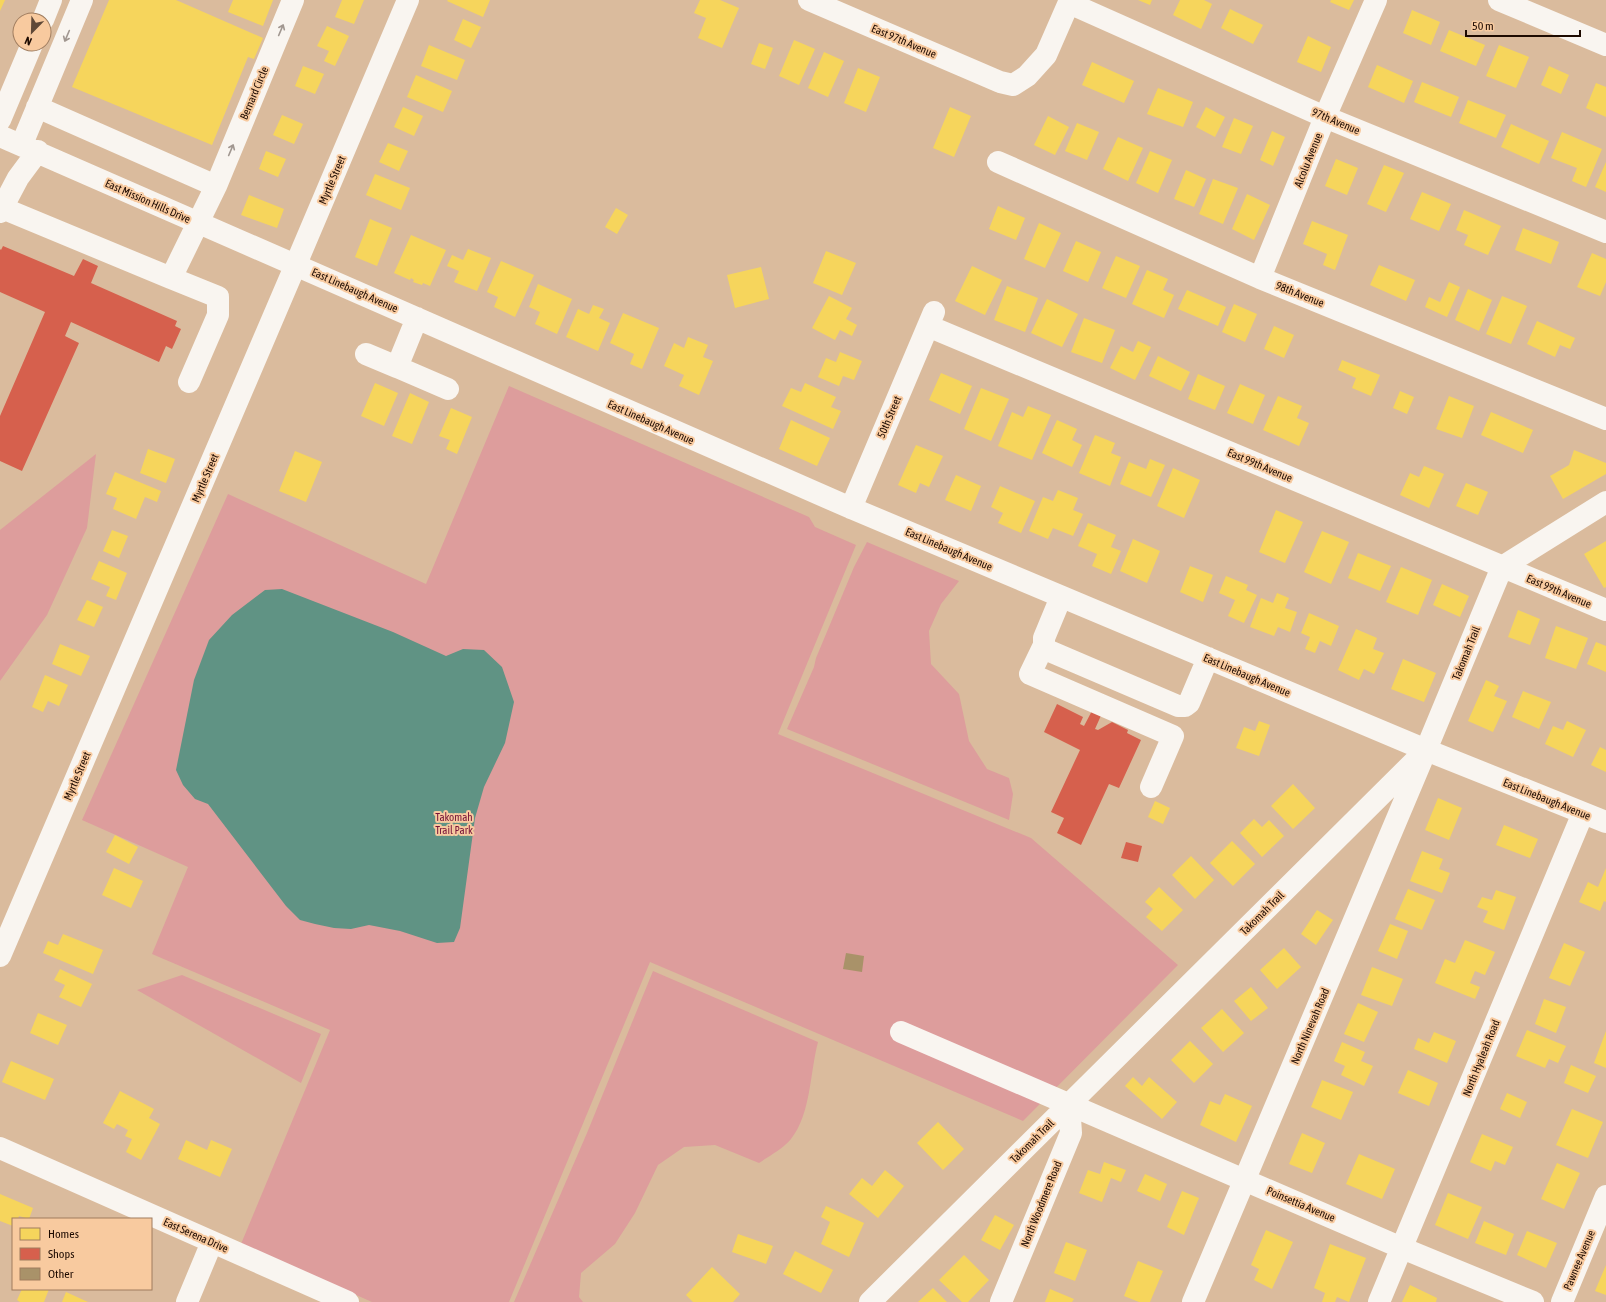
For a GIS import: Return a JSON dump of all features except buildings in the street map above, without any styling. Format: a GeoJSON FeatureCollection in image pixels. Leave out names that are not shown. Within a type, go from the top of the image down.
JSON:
{"type":"FeatureCollection","features":[{"type":"Feature","properties":{"kind":"street"},"geometry":{"type":"LineString","coordinates":[[46,12],[51,0]]}},
{"type":"Feature","properties":{"kind":"street"},"geometry":{"type":"LineString","coordinates":[[82,0],[37,107],[30,148],[18,178],[1,210],[218,297],[218,315],[189,382]]}},
{"type":"Feature","properties":{"kind":"street","name":"Bernard Circle"},"geometry":{"type":"LineString","coordinates":[[171,278],[216,186],[293,0]]}},
{"type":"Feature","properties":{"kind":"street","name":"Myrtle Street"},"geometry":{"type":"LineString","coordinates":[[0,956],[408,0]]}},
{"type":"Feature","properties":{"kind":"street","name":"East 97th Avenue"},"geometry":{"type":"LineString","coordinates":[[809,0],[1000,82],[1014,85],[1027,76],[1046,55],[1070,2]]}},
{"type":"Feature","properties":{"kind":"street","name":"Alcolu Avenue"},"geometry":{"type":"LineString","coordinates":[[1260,278],[1325,117],[1376,0]]}},
{"type":"Feature","properties":{"kind":"street"},"geometry":{"type":"LineString","coordinates":[[1499,0],[1606,45]]}},
{"type":"Feature","properties":{"kind":"street","name":"97th Avenue"},"geometry":{"type":"LineString","coordinates":[[1070,2],[1325,117],[1606,232]]}},
{"type":"Feature","properties":{"kind":"street"},"geometry":{"type":"LineString","coordinates":[[0,120],[29,52]]}},
{"type":"Feature","properties":{"kind":"street"},"geometry":{"type":"LineString","coordinates":[[37,107],[216,186]]}},
{"type":"Feature","properties":{"kind":"street","name":"East Mission Hills Drive"},"geometry":{"type":"LineString","coordinates":[[0,136],[296,264]]}},
{"type":"Feature","properties":{"kind":"street","name":"98th Avenue"},"geometry":{"type":"LineString","coordinates":[[998,162],[1260,278],[1606,420]]}},
{"type":"Feature","properties":{"kind":"street","name":"East Linebaugh Avenue"},"geometry":{"type":"LineString","coordinates":[[296,264],[690,439],[851,508],[1426,750],[1606,822]]}},
{"type":"Feature","properties":{"kind":"street"},"geometry":{"type":"LineString","coordinates":[[397,367],[417,318]]}},
{"type":"Feature","properties":{"kind":"street","name":"50th Street"},"geometry":{"type":"LineString","coordinates":[[851,508],[931,318]]}},
{"type":"Feature","properties":{"kind":"street","name":"East 99th Avenue"},"geometry":{"type":"LineString","coordinates":[[931,318],[1502,567],[1606,610]]}},
{"type":"Feature","properties":{"kind":"street"},"geometry":{"type":"LineString","coordinates":[[366,354],[448,389]]}},
{"type":"Feature","properties":{"kind":"street"},"geometry":{"type":"LineString","coordinates":[[1502,567],[1606,502]]}},
{"type":"Feature","properties":{"kind":"street","name":"Takomah Trail"},"geometry":{"type":"LineString","coordinates":[[870,1302],[1426,750],[1502,567]]}},
{"type":"Feature","properties":{"kind":"street"},"geometry":{"type":"LineString","coordinates":[[1061,597],[1044,638],[1044,645],[1030,674],[1173,736]]}},
{"type":"Feature","properties":{"kind":"street"},"geometry":{"type":"LineString","coordinates":[[1044,645],[1047,650],[1178,706],[1185,706]]}},
{"type":"Feature","properties":{"kind":"street"},"geometry":{"type":"LineString","coordinates":[[1151,787],[1185,706],[1189,703],[1208,658]]}},
{"type":"Feature","properties":{"kind":"street","name":"North Ninevah Road"},"geometry":{"type":"LineString","coordinates":[[1193,1302],[1426,750]]}},
{"type":"Feature","properties":{"kind":"street","name":"North Hyaleah Road"},"geometry":{"type":"LineString","coordinates":[[1379,1302],[1583,813]]}},
{"type":"Feature","properties":{"kind":"street","name":"Poinsettia Avenue"},"geometry":{"type":"LineString","coordinates":[[900,1032],[1402,1248],[1533,1302]]}},
{"type":"Feature","properties":{"kind":"street","name":"North Woodmere Road"},"geometry":{"type":"LineString","coordinates":[[1001,1302],[1071,1133],[1069,1104]]}},
{"type":"Feature","properties":{"kind":"street","name":"East Serena Drive"},"geometry":{"type":"LineString","coordinates":[[0,1148],[348,1302]]}},
{"type":"Feature","properties":{"kind":"street","name":"Pawnee Avenue"},"geometry":{"type":"LineString","coordinates":[[1562,1302],[1606,1196]]}},
{"type":"Feature","properties":{"kind":"street"},"geometry":{"type":"LineString","coordinates":[[187,1302],[212,1242]]}},
{"type":"Feature","properties":{"kind":"green space","name":"Takomah Trail Park"},"geometry":{"type":"Polygon","coordinates":[[[509,386],[809,517],[815,527],[856,545],[778,734],[1031,838],[1178,965],[1023,1121],[650,962],[509,1302],[372,1302],[241,1244],[330,1030],[152,954],[188,867],[82,820],[228,494],[426,584],[509,386]]]}},
{"type":"Feature","properties":{"kind":"green space"},"geometry":{"type":"Polygon","coordinates":[[[96,454],[87,528],[47,615],[0,681],[0,530],[96,454]]]}},
{"type":"Feature","properties":{"kind":"green space"},"geometry":{"type":"Polygon","coordinates":[[[867,542],[959,581],[941,604],[929,631],[931,664],[959,694],[969,741],[987,769],[1009,778],[1013,794],[1009,820],[787,729],[814,667],[816,658],[854,567],[867,542]]]}},
{"type":"Feature","properties":{"kind":"green space"},"geometry":{"type":"Polygon","coordinates":[[[653,971],[818,1042],[803,1118],[798,1129],[788,1143],[759,1163],[715,1145],[684,1147],[658,1165],[635,1213],[615,1244],[581,1273],[579,1297],[583,1302],[514,1302],[587,1133],[653,971]]]}},
{"type":"Feature","properties":{"kind":"green space"},"geometry":{"type":"Polygon","coordinates":[[[182,975],[321,1034],[301,1083],[137,990],[182,975]]]}},
{"type":"Feature","properties":{"kind":"water"},"geometry":{"type":"Polygon","coordinates":[[[282,589],[393,632],[446,656],[463,649],[484,650],[502,667],[514,702],[505,743],[484,787],[475,818],[460,928],[454,942],[437,943],[400,931],[369,925],[351,929],[334,928],[300,920],[286,906],[208,804],[195,799],[183,785],[176,770],[194,680],[209,640],[232,615],[265,590],[282,589]]]}}]}
